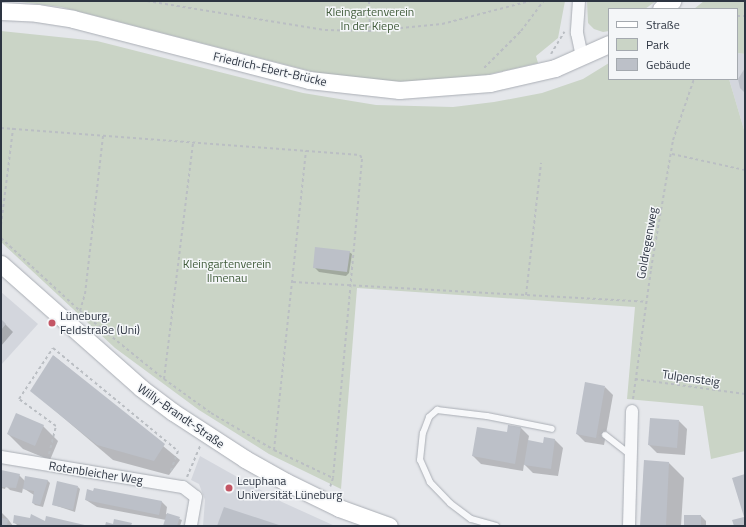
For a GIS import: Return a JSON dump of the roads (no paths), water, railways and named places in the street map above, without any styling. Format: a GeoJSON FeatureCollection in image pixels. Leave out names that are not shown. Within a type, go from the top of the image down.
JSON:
{"type":"FeatureCollection","features":[{"type":"Feature","properties":{"kind":"main road"},"geometry":{"type":"LineString","coordinates":[[662,8],[672,1]]}},
{"type":"Feature","properties":{"kind":"main road","name":"Friedrich-Ebert-Brücke"},"geometry":{"type":"LineString","coordinates":[[1,11],[37,13],[73,19],[309,80],[399,90],[447,88],[490,83],[555,68],[608,44]]}},
{"type":"Feature","properties":{"kind":"main road","name":"Willy-Brandt-Straße"},"geometry":{"type":"LineString","coordinates":[[1,264],[140,388],[173,412],[245,459],[325,502],[389,526]]}},
{"type":"Feature","properties":{"kind":"street"},"geometry":{"type":"LineString","coordinates":[[578,3],[577,33],[582,57]]}},
{"type":"Feature","properties":{"kind":"street"},"geometry":{"type":"LineString","coordinates":[[629,526],[632,411]]}},
{"type":"Feature","properties":{"kind":"street","name":"Rotenbleicher Weg"},"geometry":{"type":"LineString","coordinates":[[1,458],[47,464],[166,484],[187,489],[196,497],[196,506],[191,526]]}},
{"type":"Feature","properties":{"kind":"lane"},"geometry":{"type":"LineString","coordinates":[[496,526],[471,519],[450,503],[430,482],[420,460],[423,433],[428,417],[437,410],[487,416],[552,429]]}},
{"type":"Feature","properties":{"kind":"lane"},"geometry":{"type":"LineString","coordinates":[[605,435],[631,455]]}},
{"type":"Feature","properties":{"kind":"place","name":"Lüneburg, Feldstraße (Uni)"},"geometry":{"type":"Point","coordinates":[52,323]}},
{"type":"Feature","properties":{"kind":"place","name":"Leuphana Universität Lüneburg"},"geometry":{"type":"Point","coordinates":[229,488]}},
{"type":"Feature","properties":{"kind":"park label","name":"Kleingartenverein In der Kiepe"},"geometry":{"type":"Point","coordinates":[370,19]}},
{"type":"Feature","properties":{"kind":"park label","name":"Kleingartenverein Ilmenau"},"geometry":{"type":"Point","coordinates":[227,271]}}]}
